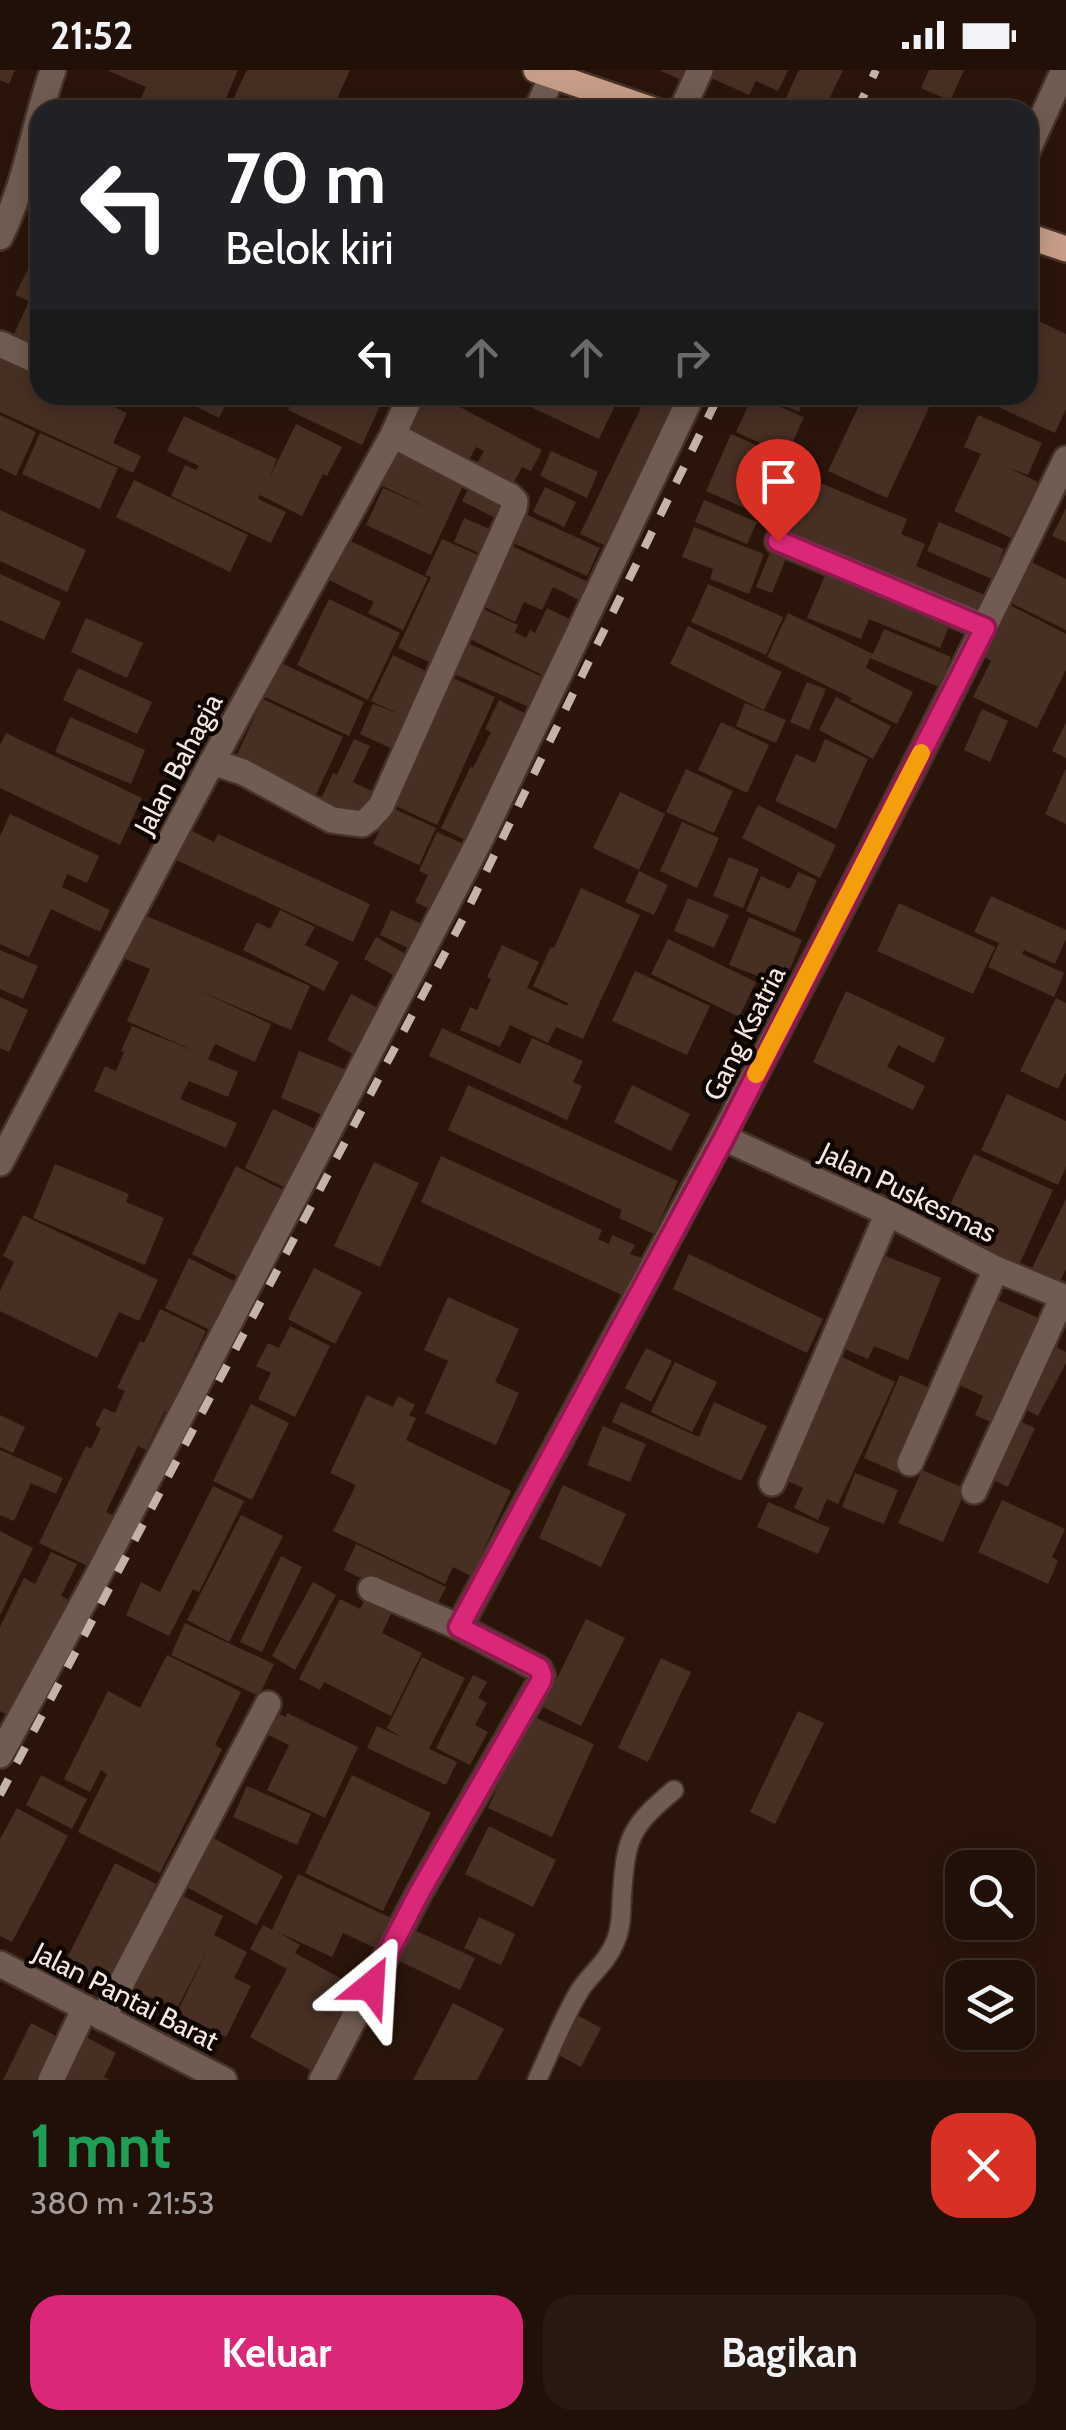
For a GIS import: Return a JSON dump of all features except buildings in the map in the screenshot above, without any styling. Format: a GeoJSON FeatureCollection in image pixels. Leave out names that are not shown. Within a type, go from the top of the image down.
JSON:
{"type":"FeatureCollection","features":[{"type":"Feature","properties":{"kind":"main road"},"geometry":{"type":"LineString","coordinates":[[548,72],[625,100]]}},
{"type":"Feature","properties":{"kind":"main road"},"geometry":{"type":"LineString","coordinates":[[1038,240],[1066,250]]}},
{"type":"Feature","properties":{"kind":"street"},"geometry":{"type":"LineString","coordinates":[[43,100],[53,70]]}},
{"type":"Feature","properties":{"kind":"street"},"geometry":{"type":"LineString","coordinates":[[686,100],[700,70]]}},
{"type":"Feature","properties":{"kind":"street"},"geometry":{"type":"LineString","coordinates":[[1038,127],[1064,70]]}},
{"type":"Feature","properties":{"kind":"street"},"geometry":{"type":"LineString","coordinates":[[540,100],[548,72]]}},
{"type":"Feature","properties":{"kind":"street"},"geometry":{"type":"LineString","coordinates":[[0,237],[30,150]]}},
{"type":"Feature","properties":{"kind":"street"},"geometry":{"type":"LineString","coordinates":[[0,344],[30,358]]}},
{"type":"Feature","properties":{"kind":"street","name":"Jalan Bahagia"},"geometry":{"type":"LineString","coordinates":[[0,1163],[407,405]]}},
{"type":"Feature","properties":{"kind":"street"},"geometry":{"type":"LineString","coordinates":[[0,1755],[94,1583],[481,838],[687,405]]}},
{"type":"Feature","properties":{"kind":"street"},"geometry":{"type":"LineString","coordinates":[[212,762],[242,772],[332,820],[362,824],[380,806],[515,501],[393,436]]}},
{"type":"Feature","properties":{"kind":"street","name":"Gang Ksatria"},"geometry":{"type":"LineString","coordinates":[[459,1627],[724,1138],[985,628],[1066,459]]}},
{"type":"Feature","properties":{"kind":"street"},"geometry":{"type":"LineString","coordinates":[[778,541],[985,628]]}},
{"type":"Feature","properties":{"kind":"street","name":"Jalan Puskesmas"},"geometry":{"type":"LineString","coordinates":[[724,1138],[1065,1298]]}},
{"type":"Feature","properties":{"kind":"street"},"geometry":{"type":"LineString","coordinates":[[772,1483],[888,1214]]}},
{"type":"Feature","properties":{"kind":"street"},"geometry":{"type":"LineString","coordinates":[[910,1463],[996,1268]]}},
{"type":"Feature","properties":{"kind":"street"},"geometry":{"type":"LineString","coordinates":[[974,1492],[1065,1298]]}},
{"type":"Feature","properties":{"kind":"street"},"geometry":{"type":"LineString","coordinates":[[322,2080],[419,1893],[542,1675],[539,1668],[459,1627],[371,1589]]}},
{"type":"Feature","properties":{"kind":"street"},"geometry":{"type":"LineString","coordinates":[[50,2080],[94,2013],[268,1704]]}},
{"type":"Feature","properties":{"kind":"street","name":"Jalan Pantai Barat"},"geometry":{"type":"LineString","coordinates":[[0,1964],[224,2080]]}},
{"type":"Feature","properties":{"kind":"lane"},"geometry":{"type":"LineString","coordinates":[[537,2080],[583,1986],[603,1964],[617,1938],[624,1868],[635,1829],[674,1790]]}},
{"type":"Feature","properties":{"kind":"railway"},"geometry":{"type":"LineString","coordinates":[[862,100],[876,70]]}},
{"type":"Feature","properties":{"kind":"railway"},"geometry":{"type":"LineString","coordinates":[[0,1795],[464,917],[714,405]]}},
{"type":"Feature","properties":{"kind":"slow traffic"},"geometry":{"type":"LineString","coordinates":[[756,1074],[921,753]]}},
{"type":"Feature","properties":{"kind":"route"},"geometry":{"type":"LineString","coordinates":[[371,1986],[419,1893],[541,1681],[539,1668],[459,1627],[724,1138],[985,628],[778,541]]}}]}
